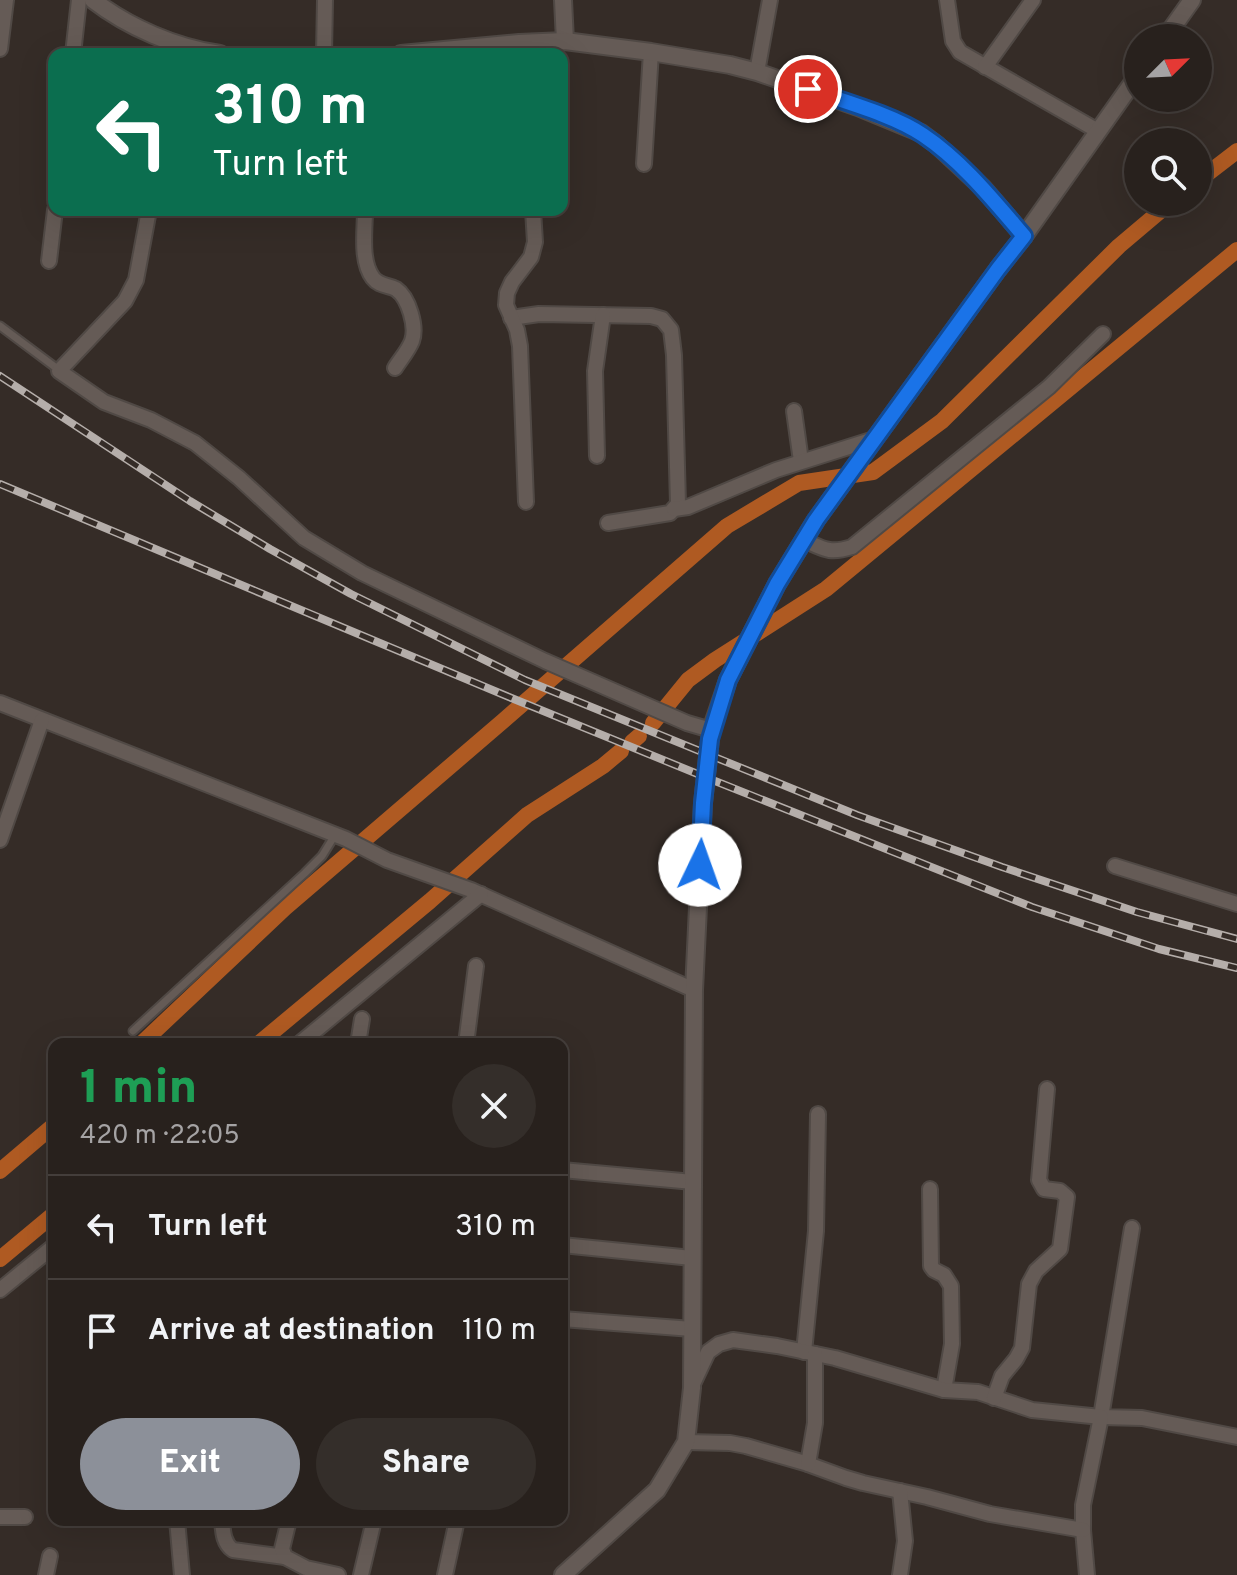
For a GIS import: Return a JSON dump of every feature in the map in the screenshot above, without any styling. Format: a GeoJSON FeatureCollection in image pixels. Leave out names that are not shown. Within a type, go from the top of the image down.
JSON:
{"type":"FeatureCollection","features":[{"type":"Feature","properties":{"kind":"street"},"geometry":{"type":"LineString","coordinates":[[0,49],[6,0]]}},
{"type":"Feature","properties":{"kind":"street"},"geometry":{"type":"LineString","coordinates":[[74,48],[79,0]]}},
{"type":"Feature","properties":{"kind":"street"},"geometry":{"type":"LineString","coordinates":[[93,0],[167,47]]}},
{"type":"Feature","properties":{"kind":"street"},"geometry":{"type":"LineString","coordinates":[[324,48],[325,0]]}},
{"type":"Feature","properties":{"kind":"street"},"geometry":{"type":"LineString","coordinates":[[563,0],[565,41]]}},
{"type":"Feature","properties":{"kind":"street"},"geometry":{"type":"LineString","coordinates":[[757,72],[770,0]]}},
{"type":"Feature","properties":{"kind":"street"},"geometry":{"type":"LineString","coordinates":[[947,0],[953,41],[960,52],[1098,131]]}},
{"type":"Feature","properties":{"kind":"street"},"geometry":{"type":"LineString","coordinates":[[985,67],[1033,0]]}},
{"type":"Feature","properties":{"kind":"street"},"geometry":{"type":"LineString","coordinates":[[1175,24],[1192,0]]}},
{"type":"Feature","properties":{"kind":"street"},"geometry":{"type":"LineString","coordinates":[[525,48],[565,41],[730,65],[858,107],[921,133],[937,145],[983,188],[1024,236]]}},
{"type":"Feature","properties":{"kind":"street"},"geometry":{"type":"LineString","coordinates":[[644,164],[651,52]]}},
{"type":"Feature","properties":{"kind":"street"},"geometry":{"type":"LineString","coordinates":[[563,1575],[657,1490],[686,1442],[692,1388],[694,990],[703,803],[711,730],[728,680],[777,584],[816,520],[1124,95]]}},
{"type":"Feature","properties":{"kind":"street"},"geometry":{"type":"LineString","coordinates":[[49,261],[54,216]]}},
{"type":"Feature","properties":{"kind":"street"},"geometry":{"type":"LineString","coordinates":[[148,216],[136,280],[125,301],[59,371],[104,402],[151,420],[195,443],[239,478],[304,538],[362,573],[545,661],[687,723],[711,730]]}},
{"type":"Feature","properties":{"kind":"street"},"geometry":{"type":"LineString","coordinates":[[365,216],[366,250],[372,277],[402,295],[414,331],[395,368]]}},
{"type":"Feature","properties":{"kind":"street"},"geometry":{"type":"LineString","coordinates":[[526,502],[520,346],[506,305],[512,282],[531,257],[535,242],[533,216]]}},
{"type":"Feature","properties":{"kind":"street"},"geometry":{"type":"LineString","coordinates":[[511,318],[539,314],[651,316],[662,319],[671,330],[678,504],[670,513],[608,523]]}},
{"type":"Feature","properties":{"kind":"street"},"geometry":{"type":"LineString","coordinates":[[597,456],[595,371],[603,315]]}},
{"type":"Feature","properties":{"kind":"street"},"geometry":{"type":"LineString","coordinates":[[804,540],[836,552],[852,547],[1049,387],[1103,334]]}},
{"type":"Feature","properties":{"kind":"street"},"geometry":{"type":"LineString","coordinates":[[794,411],[801,461]]}},
{"type":"Feature","properties":{"kind":"street"},"geometry":{"type":"LineString","coordinates":[[674,509],[688,507],[801,461],[870,445]]}},
{"type":"Feature","properties":{"kind":"street"},"geometry":{"type":"LineString","coordinates":[[0,703],[340,837],[387,860],[476,892],[694,990]]}},
{"type":"Feature","properties":{"kind":"street"},"geometry":{"type":"LineString","coordinates":[[0,840],[42,720]]}},
{"type":"Feature","properties":{"kind":"street"},"geometry":{"type":"LineString","coordinates":[[1115,866],[1237,904]]}},
{"type":"Feature","properties":{"kind":"street"},"geometry":{"type":"LineString","coordinates":[[306,1038],[476,892]]}},
{"type":"Feature","properties":{"kind":"street"},"geometry":{"type":"LineString","coordinates":[[467,1038],[476,966]]}},
{"type":"Feature","properties":{"kind":"street"},"geometry":{"type":"LineString","coordinates":[[359,1038],[362,1019]]}},
{"type":"Feature","properties":{"kind":"street"},"geometry":{"type":"LineString","coordinates":[[994,1398],[1002,1376],[1022,1348],[1029,1284],[1036,1271],[1057,1253],[1062,1244],[1067,1197],[1060,1191],[1044,1189],[1039,1180],[1047,1089]]}},
{"type":"Feature","properties":{"kind":"street"},"geometry":{"type":"LineString","coordinates":[[808,1464],[815,1423],[810,1353],[818,1114]]}},
{"type":"Feature","properties":{"kind":"street"},"geometry":{"type":"LineString","coordinates":[[568,1171],[693,1182]]}},
{"type":"Feature","properties":{"kind":"street"},"geometry":{"type":"LineString","coordinates":[[930,1189],[930,1262],[951,1286],[952,1344],[944,1390]]}},
{"type":"Feature","properties":{"kind":"street"},"geometry":{"type":"LineString","coordinates":[[1087,1575],[1083,1530],[1085,1493],[1101,1417],[1132,1228]]}},
{"type":"Feature","properties":{"kind":"street"},"geometry":{"type":"LineString","coordinates":[[568,1246],[692,1258]]}},
{"type":"Feature","properties":{"kind":"street"},"geometry":{"type":"LineString","coordinates":[[0,1290],[48,1251]]}},
{"type":"Feature","properties":{"kind":"street"},"geometry":{"type":"LineString","coordinates":[[568,1319],[692,1329]]}},
{"type":"Feature","properties":{"kind":"street"},"geometry":{"type":"LineString","coordinates":[[692,1388],[708,1352],[719,1344],[733,1340],[847,1361],[944,1390],[978,1392],[1032,1410],[1142,1418],[1237,1437]]}},
{"type":"Feature","properties":{"kind":"street"},"geometry":{"type":"LineString","coordinates":[[686,1442],[730,1443],[771,1452],[846,1478],[990,1514],[1083,1530]]}},
{"type":"Feature","properties":{"kind":"street"},"geometry":{"type":"LineString","coordinates":[[900,1491],[905,1541],[900,1575]]}},
{"type":"Feature","properties":{"kind":"street"},"geometry":{"type":"LineString","coordinates":[[0,1517],[25,1517]]}},
{"type":"Feature","properties":{"kind":"street"},"geometry":{"type":"LineString","coordinates":[[178,1526],[182,1575]]}},
{"type":"Feature","properties":{"kind":"street"},"geometry":{"type":"LineString","coordinates":[[223,1526],[224,1538],[233,1550],[285,1557],[306,1568],[338,1575]]}},
{"type":"Feature","properties":{"kind":"street"},"geometry":{"type":"LineString","coordinates":[[285,1557],[282,1549],[288,1526]]}},
{"type":"Feature","properties":{"kind":"street"},"geometry":{"type":"LineString","coordinates":[[361,1575],[373,1526]]}},
{"type":"Feature","properties":{"kind":"street"},"geometry":{"type":"LineString","coordinates":[[445,1575],[456,1526]]}},
{"type":"Feature","properties":{"kind":"street"},"geometry":{"type":"LineString","coordinates":[[46,1575],[50,1556]]}},
{"type":"Feature","properties":{"kind":"lane"},"geometry":{"type":"LineString","coordinates":[[0,326],[59,371]]}},
{"type":"Feature","properties":{"kind":"lane"},"geometry":{"type":"LineString","coordinates":[[133,1031],[340,837]]}},
{"type":"Feature","properties":{"kind":"waterway"},"geometry":{"type":"LineString","coordinates":[[1212,170],[1237,151]]}},
{"type":"Feature","properties":{"kind":"waterway"},"geometry":{"type":"LineString","coordinates":[[147,1038],[285,908],[727,526],[799,483],[873,472],[942,421],[1119,246],[1154,216]]}},
{"type":"Feature","properties":{"kind":"waterway"},"geometry":{"type":"LineString","coordinates":[[653,723],[688,680],[826,589],[1237,250]]}},
{"type":"Feature","properties":{"kind":"waterway"},"geometry":{"type":"LineString","coordinates":[[632,742],[639,736]]}},
{"type":"Feature","properties":{"kind":"waterway"},"geometry":{"type":"LineString","coordinates":[[265,1038],[430,901],[527,815],[621,751]]}},
{"type":"Feature","properties":{"kind":"waterway"},"geometry":{"type":"LineString","coordinates":[[0,1171],[48,1130]]}},
{"type":"Feature","properties":{"kind":"waterway"},"geometry":{"type":"LineString","coordinates":[[0,1259],[48,1219]]}},
{"type":"Feature","properties":{"kind":"railway"},"geometry":{"type":"LineString","coordinates":[[0,376],[190,501],[270,549],[351,594],[525,680],[857,815],[1137,912],[1237,939]]}},
{"type":"Feature","properties":{"kind":"railway"},"geometry":{"type":"LineString","coordinates":[[0,484],[509,697],[1032,907],[1159,949],[1237,968]]}},
{"type":"Feature","properties":{"kind":"route"},"geometry":{"type":"LineString","coordinates":[[700,865],[711,730],[728,680],[777,584],[816,520],[1024,236],[983,188],[921,133],[808,89]]}}]}
